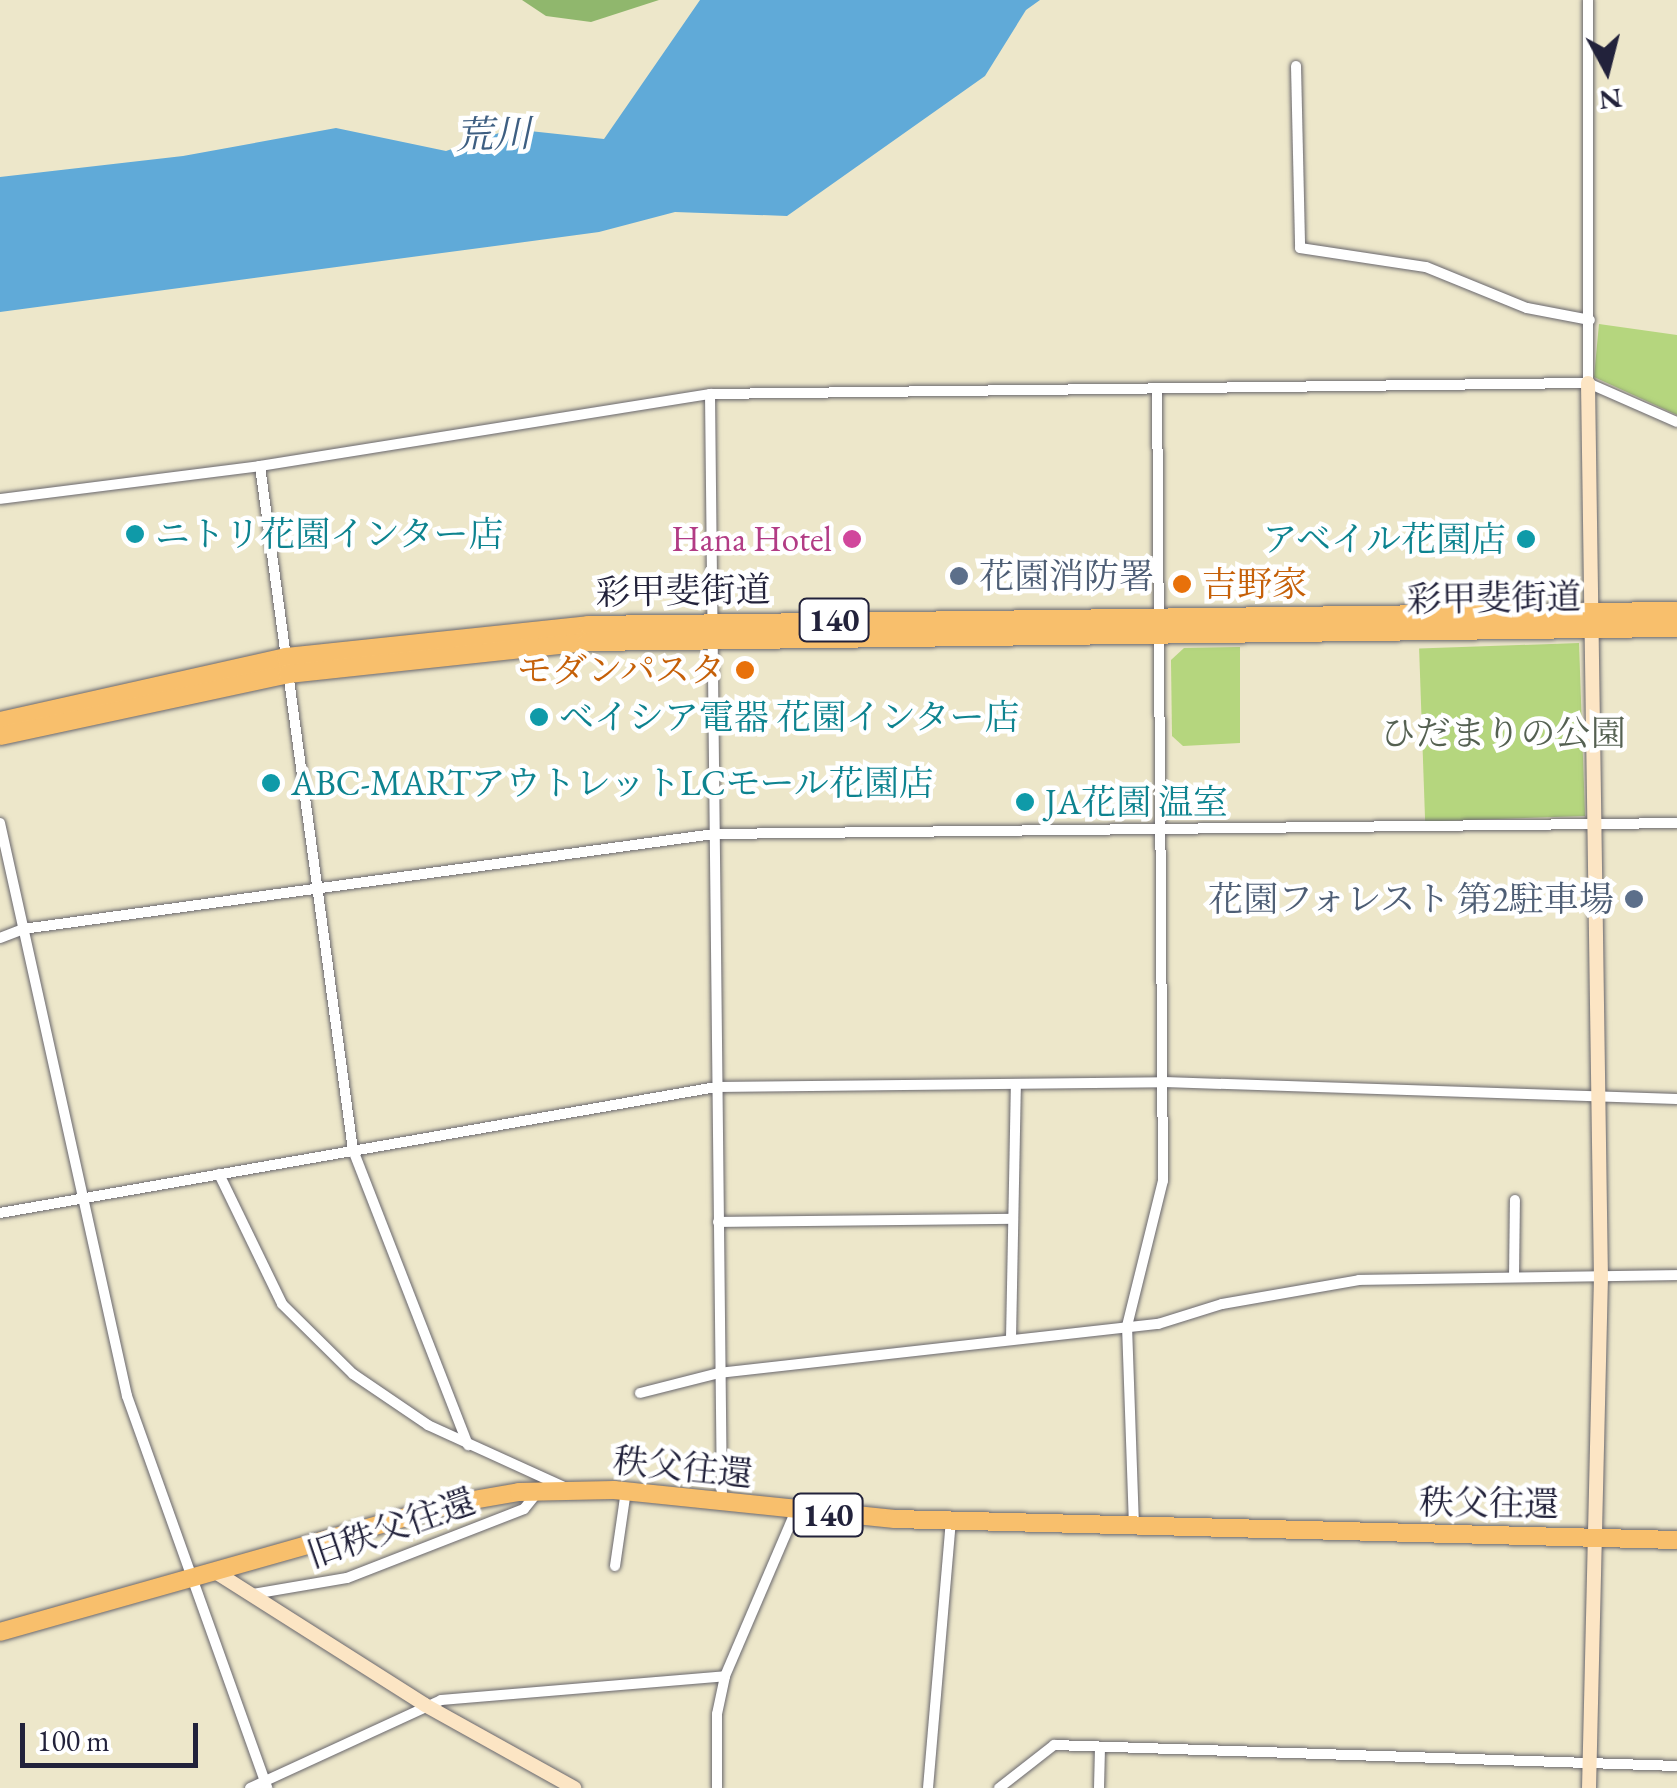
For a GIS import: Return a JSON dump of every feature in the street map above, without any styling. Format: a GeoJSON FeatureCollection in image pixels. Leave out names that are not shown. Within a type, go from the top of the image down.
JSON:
{"type":"FeatureCollection","features":[{"type":"Feature","properties":{"kind":"highway","name":"彩甲斐街道"},"geometry":{"type":"LineString","coordinates":[[713,629],[1158,635],[1594,620],[1677,611]]}},
{"type":"Feature","properties":{"kind":"highway","name":"彩甲斐街道"},"geometry":{"type":"LineString","coordinates":[[0,721],[287,666],[713,629],[1158,613],[1594,620],[1677,628]]}},
{"type":"Feature","properties":{"kind":"highway","name":"彩甲斐街道"},"geometry":{"type":"LineString","coordinates":[[0,736],[287,666]]}},
{"type":"Feature","properties":{"kind":"highway","name":"秩父往還"},"geometry":{"type":"LineString","coordinates":[[0,1632],[456,1503],[539,1491],[626,1491],[795,1512],[951,1522],[1677,1540]]}},
{"type":"Feature","properties":{"kind":"street"},"geometry":{"type":"LineString","coordinates":[[1588,0],[1588,383],[1601,1276],[1600,1538],[1590,1788]]}},
{"type":"Feature","properties":{"kind":"street"},"geometry":{"type":"LineString","coordinates":[[1296,66],[1300,248],[1426,267],[1527,308],[1590,320]]}},
{"type":"Feature","properties":{"kind":"street"},"geometry":{"type":"LineString","coordinates":[[0,498],[260,466],[710,394],[1588,383],[1677,422]]}},
{"type":"Feature","properties":{"kind":"street"},"geometry":{"type":"LineString","coordinates":[[1134,1526],[1127,1326],[1164,1180],[1157,389]]}},
{"type":"Feature","properties":{"kind":"street"},"geometry":{"type":"LineString","coordinates":[[710,394],[722,1505]]}},
{"type":"Feature","properties":{"kind":"street"},"geometry":{"type":"LineString","coordinates":[[260,466],[353,1150],[468,1445]]}},
{"type":"Feature","properties":{"kind":"street"},"geometry":{"type":"LineString","coordinates":[[0,823],[127,1396],[188,1578],[266,1785]]}},
{"type":"Feature","properties":{"kind":"street"},"geometry":{"type":"LineString","coordinates":[[0,938],[23,929],[714,834],[1677,824]]}},
{"type":"Feature","properties":{"kind":"street"},"geometry":{"type":"LineString","coordinates":[[0,1213],[716,1087],[1164,1082],[1600,1100],[1677,1099]]}},
{"type":"Feature","properties":{"kind":"street"},"geometry":{"type":"LineString","coordinates":[[1011,1339],[1016,1084]]}},
{"type":"Feature","properties":{"kind":"street"},"geometry":{"type":"LineString","coordinates":[[218,1174],[282,1304],[353,1374],[468,1445],[571,1490]]}},
{"type":"Feature","properties":{"kind":"street"},"geometry":{"type":"LineString","coordinates":[[1514,1200],[1514,1277]]}},
{"type":"Feature","properties":{"kind":"street"},"geometry":{"type":"LineString","coordinates":[[718,1222],[1013,1219]]}},
{"type":"Feature","properties":{"kind":"street"},"geometry":{"type":"LineString","coordinates":[[640,1393],[719,1373],[1127,1326],[1358,1280],[1677,1275]]}},
{"type":"Feature","properties":{"kind":"street","name":"旧秩父往還"},"geometry":{"type":"LineString","coordinates":[[251,1595],[347,1578],[524,1509],[539,1491]]}},
{"type":"Feature","properties":{"kind":"street"},"geometry":{"type":"LineString","coordinates":[[615,1566],[626,1491]]}},
{"type":"Feature","properties":{"kind":"street"},"geometry":{"type":"LineString","coordinates":[[716,1788],[717,1714],[725,1676],[795,1512]]}},
{"type":"Feature","properties":{"kind":"street"},"geometry":{"type":"LineString","coordinates":[[928,1788],[951,1522]]}},
{"type":"Feature","properties":{"kind":"street"},"geometry":{"type":"LineString","coordinates":[[214,1571],[424,1706],[574,1788]]}},
{"type":"Feature","properties":{"kind":"street"},"geometry":{"type":"LineString","coordinates":[[250,1788],[266,1785],[424,1706],[725,1676]]}},
{"type":"Feature","properties":{"kind":"street"},"geometry":{"type":"LineString","coordinates":[[999,1788],[1054,1745],[1677,1766]]}},
{"type":"Feature","properties":{"kind":"street"},"geometry":{"type":"LineString","coordinates":[[1099,1788],[1100,1747]]}},
{"type":"Feature","properties":{"kind":"green space"},"geometry":{"type":"Polygon","coordinates":[[[522,0],[659,0],[591,22],[546,16],[522,0]]]}},
{"type":"Feature","properties":{"kind":"green space"},"geometry":{"type":"Polygon","coordinates":[[[1599,324],[1677,335],[1677,415],[1594,377],[1599,324]]]}},
{"type":"Feature","properties":{"kind":"green space","name":"ひだまりの公園"},"geometry":{"type":"Polygon","coordinates":[[[1579,643],[1585,816],[1425,821],[1419,649],[1579,643]]]}},
{"type":"Feature","properties":{"kind":"green space"},"geometry":{"type":"Polygon","coordinates":[[[1240,647],[1240,743],[1183,746],[1172,736],[1171,660],[1184,648],[1240,647]]]}},
{"type":"Feature","properties":{"kind":"water"},"geometry":{"type":"Polygon","coordinates":[[[700,0],[1040,0],[1026,10],[985,76],[787,216],[675,212],[599,232],[0,312],[0,177],[183,156],[336,128],[446,151],[511,129],[604,139],[700,0]]]}},
{"type":"Feature","properties":{"kind":"place","name":"ニトリ花園インター店"},"geometry":{"type":"Point","coordinates":[135,534]}},
{"type":"Feature","properties":{"kind":"place","name":"Hana Hotel"},"geometry":{"type":"Point","coordinates":[852,539]}},
{"type":"Feature","properties":{"kind":"place","name":"アベイル花園店"},"geometry":{"type":"Point","coordinates":[1526,539]}},
{"type":"Feature","properties":{"kind":"place","name":"花園消防署"},"geometry":{"type":"Point","coordinates":[959,576]}},
{"type":"Feature","properties":{"kind":"place","name":"吉野家"},"geometry":{"type":"Point","coordinates":[1182,584]}},
{"type":"Feature","properties":{"kind":"place","name":"モダンパスタ"},"geometry":{"type":"Point","coordinates":[745,670]}},
{"type":"Feature","properties":{"kind":"place","name":"ベイシア電器 花園インター店"},"geometry":{"type":"Point","coordinates":[539,717]}},
{"type":"Feature","properties":{"kind":"place","name":"ABC-MARTアウトレットLCモール花園店"},"geometry":{"type":"Point","coordinates":[271,783]}},
{"type":"Feature","properties":{"kind":"place","name":"JA花園 温室"},"geometry":{"type":"Point","coordinates":[1025,802]}},
{"type":"Feature","properties":{"kind":"place","name":"花園フォレスト 第2駐車場"},"geometry":{"type":"Point","coordinates":[1634,899]}},
{"type":"Feature","properties":{"kind":"water label","name":"荒川"},"geometry":{"type":"Point","coordinates":[493,134]}}]}
